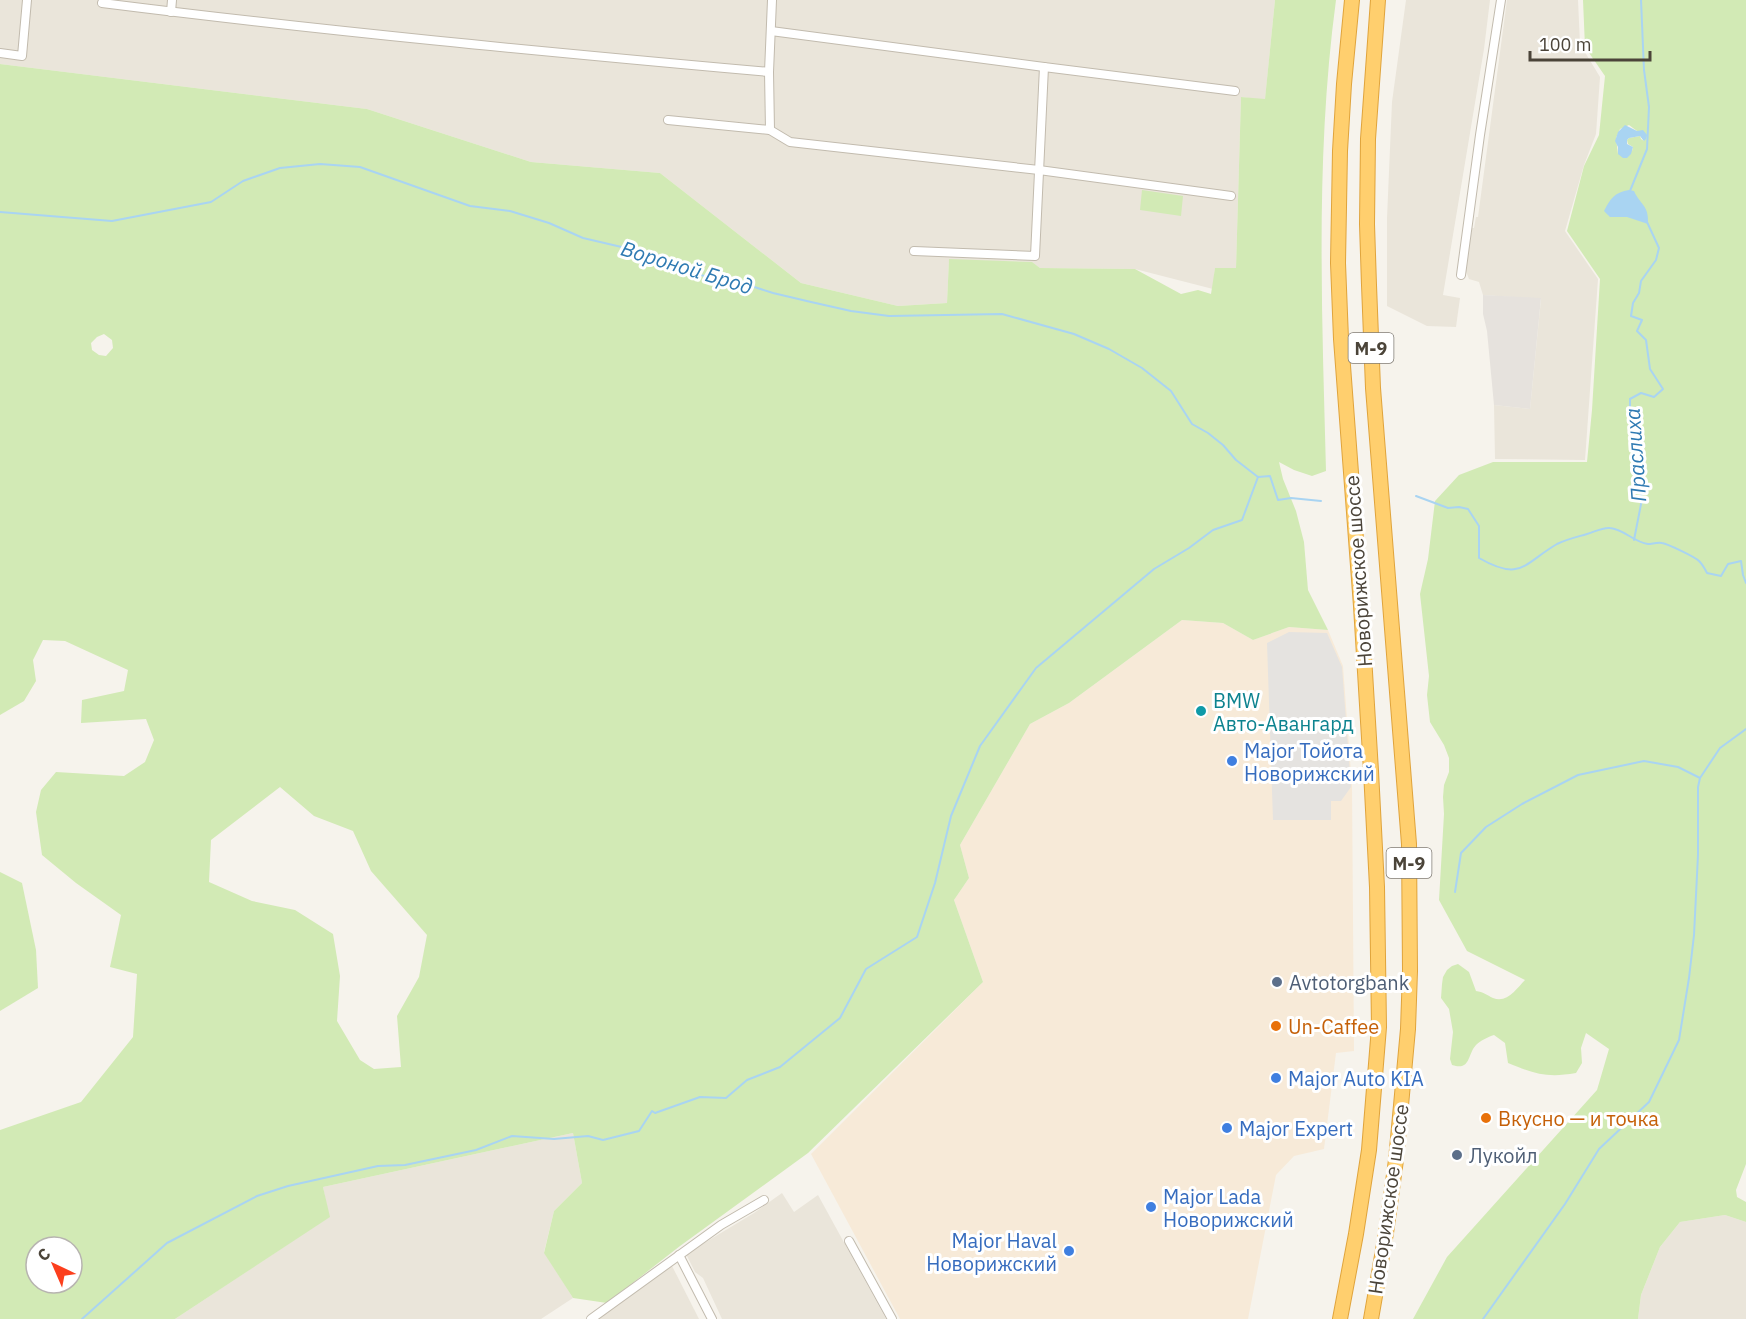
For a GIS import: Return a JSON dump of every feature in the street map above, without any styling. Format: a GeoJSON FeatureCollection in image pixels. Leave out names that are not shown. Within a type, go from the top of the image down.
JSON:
{"type":"FeatureCollection","features":[{"type":"Feature","properties":{"kind":"highway","name":"Новорижское шоссе"},"geometry":{"type":"LineString","coordinates":[[1340,1319],[1369,1150],[1378,1027],[1377,896],[1371,771],[1341,339],[1338,262],[1340,151],[1352,0]]}},
{"type":"Feature","properties":{"kind":"highway","name":"Новорижское шоссе"},"geometry":{"type":"LineString","coordinates":[[1371,1319],[1396,1160],[1408,1029],[1410,971],[1408,844],[1373,388],[1369,285],[1368,139],[1378,0]]}},
{"type":"Feature","properties":{"kind":"street"},"geometry":{"type":"LineString","coordinates":[[0,53],[22,56],[27,0]]}},
{"type":"Feature","properties":{"kind":"street"},"geometry":{"type":"LineString","coordinates":[[171,12],[172,0]]}},
{"type":"Feature","properties":{"kind":"street"},"geometry":{"type":"LineString","coordinates":[[770,130],[769,72],[772,0]]}},
{"type":"Feature","properties":{"kind":"street"},"geometry":{"type":"LineString","coordinates":[[1461,275],[1501,0]]}},
{"type":"Feature","properties":{"kind":"street"},"geometry":{"type":"LineString","coordinates":[[102,3],[447,42],[769,72]]}},
{"type":"Feature","properties":{"kind":"street"},"geometry":{"type":"LineString","coordinates":[[771,31],[1235,91]]}},
{"type":"Feature","properties":{"kind":"street"},"geometry":{"type":"LineString","coordinates":[[914,251],[1035,256],[1044,67]]}},
{"type":"Feature","properties":{"kind":"street"},"geometry":{"type":"LineString","coordinates":[[668,120],[770,130],[790,142],[1039,170],[1231,196]]}},
{"type":"Feature","properties":{"kind":"street"},"geometry":{"type":"LineString","coordinates":[[591,1319],[721,1225],[764,1200]]}},
{"type":"Feature","properties":{"kind":"street"},"geometry":{"type":"LineString","coordinates":[[849,1241],[892,1319]]}},
{"type":"Feature","properties":{"kind":"street"},"geometry":{"type":"LineString","coordinates":[[679,1255],[712,1319]]}},
{"type":"Feature","properties":{"kind":"shaded area"},"geometry":{"type":"Polygon","coordinates":[[[0,0],[1275,0],[1265,100],[1241,97],[1236,268],[1215,268],[1213,289],[1135,269],[1040,268],[1031,262],[949,260],[947,303],[898,306],[801,283],[660,173],[531,162],[367,109],[0,64],[0,0]]]}},
{"type":"Feature","properties":{"kind":"shaded area"},"geometry":{"type":"Polygon","coordinates":[[[1406,0],[1490,0],[1443,295],[1460,298],[1456,327],[1427,326],[1387,306],[1387,218],[1392,102],[1406,0]]]}},
{"type":"Feature","properties":{"kind":"shaded area"},"geometry":{"type":"Polygon","coordinates":[[[1507,0],[1578,0],[1580,44],[1600,77],[1596,134],[1584,165],[1565,231],[1598,279],[1585,460],[1495,459],[1494,405],[1530,409],[1541,299],[1483,295],[1479,282],[1469,279],[1465,269],[1472,228],[1478,217],[1507,0]]]}},
{"type":"Feature","properties":{"kind":"shaded area"},"geometry":{"type":"Polygon","coordinates":[[[1483,295],[1541,298],[1530,409],[1494,405],[1487,331],[1483,314],[1483,295]]]}},
{"type":"Feature","properties":{"kind":"shaded area"},"geometry":{"type":"Polygon","coordinates":[[[1182,620],[1223,623],[1253,640],[1289,627],[1328,630],[1343,666],[1352,786],[1354,1051],[1336,1053],[1324,1149],[1294,1156],[1276,1175],[1248,1319],[900,1319],[811,1154],[983,982],[954,900],[969,878],[960,845],[1030,724],[1069,703],[1182,620]]]}},
{"type":"Feature","properties":{"kind":"shaded area"},"geometry":{"type":"Polygon","coordinates":[[[1289,632],[1327,633],[1342,667],[1351,787],[1341,801],[1331,801],[1331,820],[1273,820],[1267,643],[1289,632]]]}},
{"type":"Feature","properties":{"kind":"shaded area"},"geometry":{"type":"Polygon","coordinates":[[[573,1133],[582,1183],[554,1211],[544,1252],[573,1298],[541,1319],[175,1319],[329,1217],[323,1187],[573,1133]]]}},
{"type":"Feature","properties":{"kind":"shaded area"},"geometry":{"type":"Polygon","coordinates":[[[782,1193],[794,1212],[818,1195],[886,1319],[722,1319],[703,1278],[695,1272],[686,1254],[754,1213],[782,1193]]]}},
{"type":"Feature","properties":{"kind":"shaded area"},"geometry":{"type":"Polygon","coordinates":[[[1725,1215],[1746,1222],[1746,1319],[1638,1319],[1641,1295],[1660,1247],[1680,1222],[1725,1215]]]}},
{"type":"Feature","properties":{"kind":"shaded area"},"geometry":{"type":"Polygon","coordinates":[[[671,1264],[699,1319],[596,1319],[671,1264]]]}},
{"type":"Feature","properties":{"kind":"green space"},"geometry":{"type":"Polygon","coordinates":[[[1275,0],[1336,0],[1329,59],[1323,176],[1322,294],[1326,471],[1312,476],[1279,462],[1304,542],[1308,590],[1328,630],[1289,627],[1253,640],[1223,623],[1182,620],[1069,703],[1030,724],[960,845],[969,878],[954,900],[983,982],[808,1153],[680,1246],[607,1303],[573,1298],[544,1253],[554,1211],[582,1183],[573,1133],[323,1187],[330,1217],[175,1319],[0,1319],[0,1130],[81,1102],[133,1037],[137,974],[110,967],[121,915],[42,855],[36,812],[41,790],[56,772],[124,776],[145,762],[154,740],[146,719],[81,723],[82,700],[124,691],[128,670],[65,641],[43,640],[33,660],[36,681],[24,701],[0,715],[0,64],[367,109],[531,162],[660,173],[801,283],[898,306],[947,303],[949,259],[1032,262],[1040,268],[1135,269],[1181,294],[1198,290],[1211,294],[1215,268],[1236,268],[1241,97],[1265,99],[1275,0]],[[104,334],[97,337],[91,343],[92,350],[99,355],[106,356],[113,348],[112,340],[104,334]],[[280,787],[211,840],[209,882],[252,901],[295,910],[333,934],[340,976],[337,1021],[360,1060],[374,1069],[401,1067],[397,1016],[419,977],[427,935],[371,871],[353,831],[314,816],[280,787]]]}},
{"type":"Feature","properties":{"kind":"green space"},"geometry":{"type":"Polygon","coordinates":[[[1583,0],[1746,0],[1746,1164],[1736,1190],[1737,1197],[1746,1202],[1746,1222],[1725,1215],[1680,1222],[1660,1247],[1641,1295],[1638,1319],[1413,1319],[1447,1257],[1597,1090],[1609,1049],[1586,1033],[1581,1048],[1582,1063],[1576,1073],[1549,1075],[1508,1063],[1505,1043],[1494,1035],[1476,1045],[1466,1064],[1452,1065],[1450,1059],[1453,1032],[1449,1009],[1441,998],[1443,977],[1447,970],[1458,964],[1469,972],[1476,991],[1498,999],[1507,997],[1525,980],[1467,951],[1439,900],[1443,797],[1444,785],[1449,772],[1449,758],[1430,722],[1427,695],[1429,676],[1420,594],[1428,559],[1435,501],[1459,475],[1493,462],[1587,462],[1600,279],[1567,231],[1584,166],[1599,135],[1605,76],[1585,47],[1583,0]],[[1629,125],[1620,129],[1616,138],[1618,154],[1632,151],[1633,147],[1628,144],[1627,140],[1629,138],[1640,136],[1644,141],[1637,131],[1629,125]]]}},
{"type":"Feature","properties":{"kind":"green space"},"geometry":{"type":"Polygon","coordinates":[[[1142,190],[1183,196],[1181,216],[1140,210],[1142,190]]]}},
{"type":"Feature","properties":{"kind":"green space"},"geometry":{"type":"Polygon","coordinates":[[[0,872],[22,883],[36,950],[38,988],[0,1011],[0,872]]]}},
{"type":"Feature","properties":{"kind":"water"},"geometry":{"type":"Polygon","coordinates":[[[1625,125],[1637,131],[1643,130],[1647,135],[1644,141],[1640,136],[1629,138],[1627,144],[1633,147],[1631,154],[1623,158],[1618,154],[1615,141],[1618,132],[1625,125]]]}},
{"type":"Feature","properties":{"kind":"water"},"geometry":{"type":"Polygon","coordinates":[[[1629,190],[1634,191],[1646,209],[1648,224],[1627,217],[1610,217],[1604,211],[1613,197],[1629,190]]]}},
{"type":"Feature","properties":{"kind":"waterway","name":"Праслиха"},"geometry":{"type":"LineString","coordinates":[[1630,191],[1647,149],[1649,107],[1644,70],[1641,0]]}},
{"type":"Feature","properties":{"kind":"waterway","name":"Вороной Брод"},"geometry":{"type":"LineString","coordinates":[[0,212],[112,221],[211,202],[243,181],[280,168],[320,164],[360,167],[470,206],[510,211],[549,223],[583,238],[660,256],[699,275],[736,281],[811,302],[889,316],[1002,314],[1074,334],[1109,349],[1142,368],[1171,391],[1192,424],[1223,445],[1236,460],[1258,477],[1270,476],[1278,500],[1291,498],[1321,501]]}},
{"type":"Feature","properties":{"kind":"waterway","name":"Праслиха"},"geometry":{"type":"LineString","coordinates":[[1634,540],[1642,499],[1637,472],[1632,461],[1635,437],[1630,399],[1641,393],[1654,397],[1663,389],[1650,369],[1646,340],[1637,331],[1642,320],[1631,316],[1641,281],[1656,260],[1659,248],[1647,222]]}},
{"type":"Feature","properties":{"kind":"waterway"},"geometry":{"type":"LineString","coordinates":[[82,1319],[167,1243],[257,1196],[288,1186],[378,1166],[405,1165],[476,1150],[512,1136],[554,1139],[588,1136],[603,1140],[639,1131],[652,1111],[655,1113],[700,1097],[726,1098],[747,1080],[780,1067],[840,1018],[866,969],[917,937],[935,883],[951,816],[980,746],[1036,668],[1154,569],[1213,530],[1242,520],[1258,477]]}},
{"type":"Feature","properties":{"kind":"waterway","name":"Вороной Брод"},"geometry":{"type":"LineString","coordinates":[[1416,496],[1448,508],[1468,509],[1479,526],[1479,558],[1504,569],[1521,568],[1561,542],[1610,528],[1643,543],[1662,543],[1675,548],[1699,561],[1707,573],[1721,576],[1728,564],[1741,561],[1746,583]]}},
{"type":"Feature","properties":{"kind":"waterway"},"geometry":{"type":"LineString","coordinates":[[1483,1319],[1565,1204],[1599,1149],[1649,1102],[1679,1040],[1694,935],[1698,855],[1698,787],[1700,778],[1720,748],[1746,729]]}},
{"type":"Feature","properties":{"kind":"waterway"},"geometry":{"type":"LineString","coordinates":[[1455,892],[1461,853],[1486,827],[1522,804],[1578,775],[1644,761],[1678,767],[1700,778]]}},
{"type":"Feature","properties":{"kind":"place","name":"BMW Авто-Авангард"},"geometry":{"type":"Point","coordinates":[1201,711]}},
{"type":"Feature","properties":{"kind":"place","name":"Major Тойота Новорижский"},"geometry":{"type":"Point","coordinates":[1232,761]}},
{"type":"Feature","properties":{"kind":"place","name":"Avtotorgbank"},"geometry":{"type":"Point","coordinates":[1277,982]}},
{"type":"Feature","properties":{"kind":"place","name":"Un-Caffee"},"geometry":{"type":"Point","coordinates":[1276,1026]}},
{"type":"Feature","properties":{"kind":"place","name":"Major Auto KIA"},"geometry":{"type":"Point","coordinates":[1276,1078]}},
{"type":"Feature","properties":{"kind":"place","name":"Вкусно — и точка"},"geometry":{"type":"Point","coordinates":[1486,1118]}},
{"type":"Feature","properties":{"kind":"place","name":"Major Expert"},"geometry":{"type":"Point","coordinates":[1227,1128]}},
{"type":"Feature","properties":{"kind":"place","name":"Лукойл"},"geometry":{"type":"Point","coordinates":[1457,1155]}},
{"type":"Feature","properties":{"kind":"place","name":"Major Lada Новорижский"},"geometry":{"type":"Point","coordinates":[1151,1207]}},
{"type":"Feature","properties":{"kind":"place","name":"Major Haval Новорижский"},"geometry":{"type":"Point","coordinates":[1069,1251]}}]}
